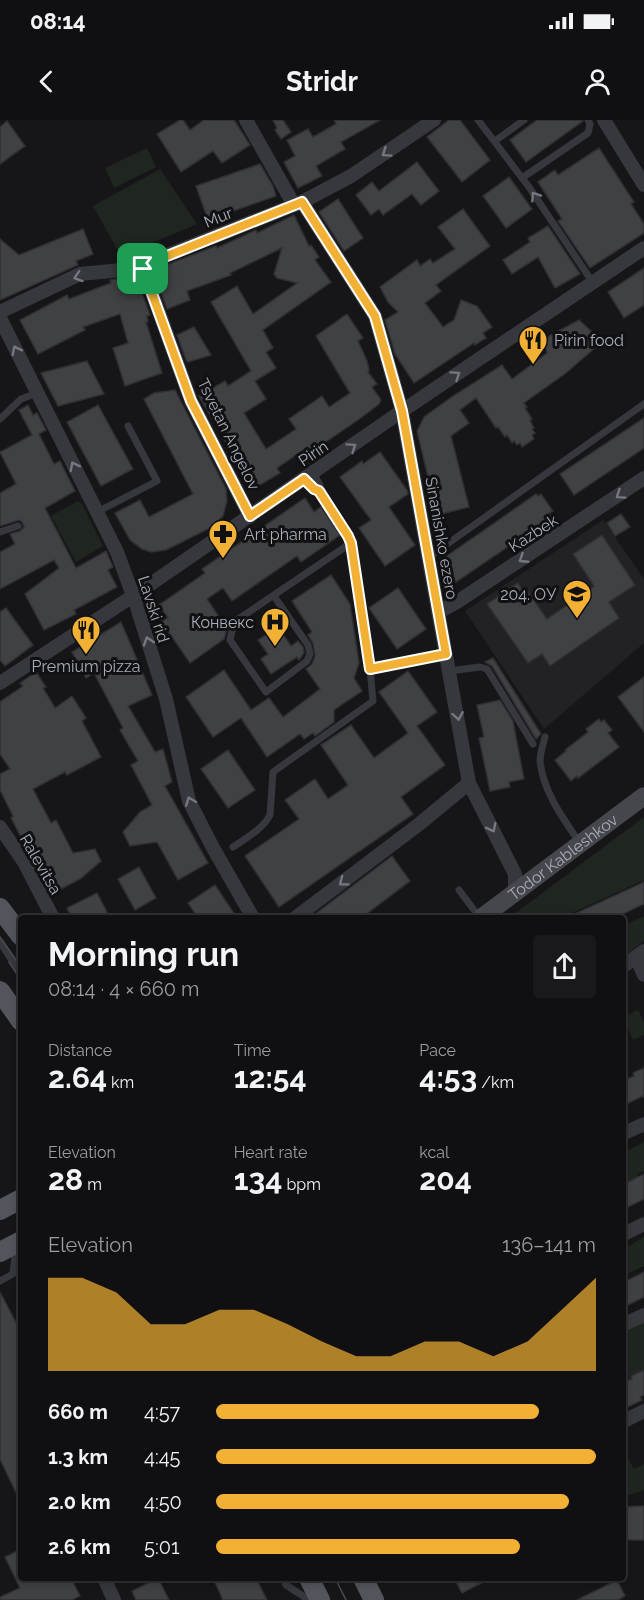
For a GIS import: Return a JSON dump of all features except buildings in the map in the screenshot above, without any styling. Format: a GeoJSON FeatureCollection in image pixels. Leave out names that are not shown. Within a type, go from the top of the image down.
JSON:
{"type":"FeatureCollection","features":[{"type":"Feature","properties":{"kind":"main road","name":"Todor Kableshkov"},"geometry":{"type":"LineString","coordinates":[[484,915],[644,796]]}},
{"type":"Feature","properties":{"kind":"main road"},"geometry":{"type":"LineString","coordinates":[[0,908],[18,932]]}},
{"type":"Feature","properties":{"kind":"main road"},"geometry":{"type":"LineString","coordinates":[[2,995],[18,1018]]}},
{"type":"Feature","properties":{"kind":"main road"},"geometry":{"type":"LineString","coordinates":[[0,1210],[18,1201]]}},
{"type":"Feature","properties":{"kind":"main road"},"geometry":{"type":"LineString","coordinates":[[310,1581],[320,1600]]}},
{"type":"Feature","properties":{"kind":"main road"},"geometry":{"type":"LineString","coordinates":[[364,1581],[374,1600]]}},
{"type":"Feature","properties":{"kind":"street","name":"Sinanishko ezero"},"geometry":{"type":"LineString","coordinates":[[246,120],[298,203],[375,316],[402,411],[470,783],[515,874],[515,892]]}},
{"type":"Feature","properties":{"kind":"street","name":"Mur"},"geometry":{"type":"LineString","coordinates":[[0,312],[80,274],[142,266],[298,203],[351,176],[434,120]]}},
{"type":"Feature","properties":{"kind":"street"},"geometry":{"type":"LineString","coordinates":[[604,120],[644,185]]}},
{"type":"Feature","properties":{"kind":"street","name":"Pirin"},"geometry":{"type":"LineString","coordinates":[[0,683],[134,596],[644,248]]}},
{"type":"Feature","properties":{"kind":"street","name":"Tsvetan Angelov"},"geometry":{"type":"LineString","coordinates":[[142,266],[191,401],[250,516]]}},
{"type":"Feature","properties":{"kind":"street","name":"Lavski rid"},"geometry":{"type":"LineString","coordinates":[[0,318],[117,552],[134,596],[166,699],[189,801],[251,915]]}},
{"type":"Feature","properties":{"kind":"street","name":"Kazbek"},"geometry":{"type":"LineString","coordinates":[[439,612],[644,478]]}},
{"type":"Feature","properties":{"kind":"street"},"geometry":{"type":"LineString","coordinates":[[299,915],[470,783]]}},
{"type":"Feature","properties":{"kind":"street","name":"Ralevitsa"},"geometry":{"type":"LineString","coordinates":[[0,827],[24,862],[51,915]]}},
{"type":"Feature","properties":{"kind":"street"},"geometry":{"type":"LineString","coordinates":[[626,964],[640,954],[644,975]]}},
{"type":"Feature","properties":{"kind":"street"},"geometry":{"type":"LineString","coordinates":[[626,1132],[644,1124]]}},
{"type":"Feature","properties":{"kind":"street"},"geometry":{"type":"LineString","coordinates":[[626,1233],[644,1224]]}},
{"type":"Feature","properties":{"kind":"street"},"geometry":{"type":"LineString","coordinates":[[626,1323],[644,1315]]}},
{"type":"Feature","properties":{"kind":"street"},"geometry":{"type":"LineString","coordinates":[[626,1420],[644,1411]]}},
{"type":"Feature","properties":{"kind":"street"},"geometry":{"type":"LineString","coordinates":[[105,1581],[114,1600]]}},
{"type":"Feature","properties":{"kind":"lane"},"geometry":{"type":"LineString","coordinates":[[478,120],[522,178],[593,283]]}},
{"type":"Feature","properties":{"kind":"lane"},"geometry":{"type":"LineString","coordinates":[[495,141],[524,120]]}},
{"type":"Feature","properties":{"kind":"lane"},"geometry":{"type":"LineString","coordinates":[[522,178],[588,133],[590,124],[588,120]]}},
{"type":"Feature","properties":{"kind":"lane"},"geometry":{"type":"LineString","coordinates":[[0,419],[21,399],[37,393]]}},
{"type":"Feature","properties":{"kind":"lane"},"geometry":{"type":"LineString","coordinates":[[429,557],[644,404]]}},
{"type":"Feature","properties":{"kind":"lane"},"geometry":{"type":"LineString","coordinates":[[97,512],[157,482],[128,426]]}},
{"type":"Feature","properties":{"kind":"lane"},"geometry":{"type":"LineString","coordinates":[[233,847],[267,820],[270,814],[273,772],[373,701],[351,543],[319,491],[314,489],[309,476]]}},
{"type":"Feature","properties":{"kind":"lane"},"geometry":{"type":"LineString","coordinates":[[0,532],[18,526]]}},
{"type":"Feature","properties":{"kind":"lane"},"geometry":{"type":"LineString","coordinates":[[274,596],[308,645],[310,654],[307,661],[266,692],[230,640],[236,621],[351,543]]}},
{"type":"Feature","properties":{"kind":"lane"},"geometry":{"type":"LineString","coordinates":[[370,669],[446,654]]}},
{"type":"Feature","properties":{"kind":"lane"},"geometry":{"type":"LineString","coordinates":[[449,671],[480,667],[487,669],[533,744]]}},
{"type":"Feature","properties":{"kind":"lane"},"geometry":{"type":"LineString","coordinates":[[545,737],[540,759],[544,780],[554,803],[580,844]]}},
{"type":"Feature","properties":{"kind":"lane"},"geometry":{"type":"LineString","coordinates":[[459,890],[478,915]]}},
{"type":"Feature","properties":{"kind":"lane"},"geometry":{"type":"LineString","coordinates":[[0,942],[18,969]]}},
{"type":"Feature","properties":{"kind":"lane"},"geometry":{"type":"LineString","coordinates":[[0,1281],[13,1274],[13,1245]]}},
{"type":"Feature","properties":{"kind":"lane"},"geometry":{"type":"LineString","coordinates":[[284,1581],[286,1585],[309,1600]]}},
{"type":"Feature","properties":{"kind":"shaded area"},"geometry":{"type":"Polygon","coordinates":[[[147,148],[156,167],[114,188],[105,168],[147,148]]]}},
{"type":"Feature","properties":{"kind":"shaded area"},"geometry":{"type":"Polygon","coordinates":[[[160,169],[197,224],[121,256],[93,206],[160,169]]]}},
{"type":"Feature","properties":{"kind":"shaded area"},"geometry":{"type":"Polygon","coordinates":[[[78,501],[82,504],[103,546],[76,562],[51,516],[78,501]]]}},
{"type":"Feature","properties":{"kind":"shaded area"},"geometry":{"type":"Polygon","coordinates":[[[603,520],[644,579],[644,643],[544,729],[465,611],[603,520]]]}},
{"type":"Feature","properties":{"kind":"shaded area"},"geometry":{"type":"Polygon","coordinates":[[[644,817],[644,880],[568,915],[513,915],[644,817]]]}},
{"type":"Feature","properties":{"kind":"shaded area"},"geometry":{"type":"Polygon","coordinates":[[[644,916],[644,941],[626,955],[626,925],[644,916]]]}},
{"type":"Feature","properties":{"kind":"shaded area"},"geometry":{"type":"Polygon","coordinates":[[[638,1010],[644,1022],[644,1035],[633,1040],[626,1024],[626,1016],[638,1010]]]}},
{"type":"Feature","properties":{"kind":"shaded area"},"geometry":{"type":"Polygon","coordinates":[[[644,1142],[644,1171],[626,1183],[626,1151],[644,1142]]]}},
{"type":"Feature","properties":{"kind":"shaded area"},"geometry":{"type":"Polygon","coordinates":[[[644,1237],[644,1266],[626,1275],[626,1247],[644,1237]]]}},
{"type":"Feature","properties":{"kind":"shaded area"},"geometry":{"type":"Polygon","coordinates":[[[644,1315],[644,1369],[630,1376],[631,1379],[626,1382],[626,1324],[644,1315]]]}},
{"type":"Feature","properties":{"kind":"shaded area"},"geometry":{"type":"Polygon","coordinates":[[[626,1454],[634,1469],[644,1464],[644,1490],[626,1496],[626,1454]]]}},
{"type":"Feature","properties":{"kind":"tram line"},"geometry":{"type":"LineString","coordinates":[[0,937],[18,963]]}},
{"type":"Feature","properties":{"kind":"tram line"},"geometry":{"type":"LineString","coordinates":[[9,962],[18,976]]}},
{"type":"Feature","properties":{"kind":"tram line"},"geometry":{"type":"LineString","coordinates":[[336,1581],[346,1600]]}},
{"type":"Feature","properties":{"kind":"place","name":"Pirin food"},"geometry":{"type":"Point","coordinates":[533,366]}},
{"type":"Feature","properties":{"kind":"place","name":"Art pharma"},"geometry":{"type":"Point","coordinates":[223,560]}},
{"type":"Feature","properties":{"kind":"place","name":"204. ОУ"},"geometry":{"type":"Point","coordinates":[577,620]}},
{"type":"Feature","properties":{"kind":"place","name":"Конвекс"},"geometry":{"type":"Point","coordinates":[275,648]}},
{"type":"Feature","properties":{"kind":"place","name":"Premium pizza"},"geometry":{"type":"Point","coordinates":[86,656]}},
{"type":"Feature","properties":{"kind":"route"},"geometry":{"type":"LineString","coordinates":[[302,202],[375,316],[402,411],[446,654],[370,669],[351,543],[348,536],[319,491],[304,479],[250,516],[191,401],[143,269],[142,266],[302,202]]}}]}
